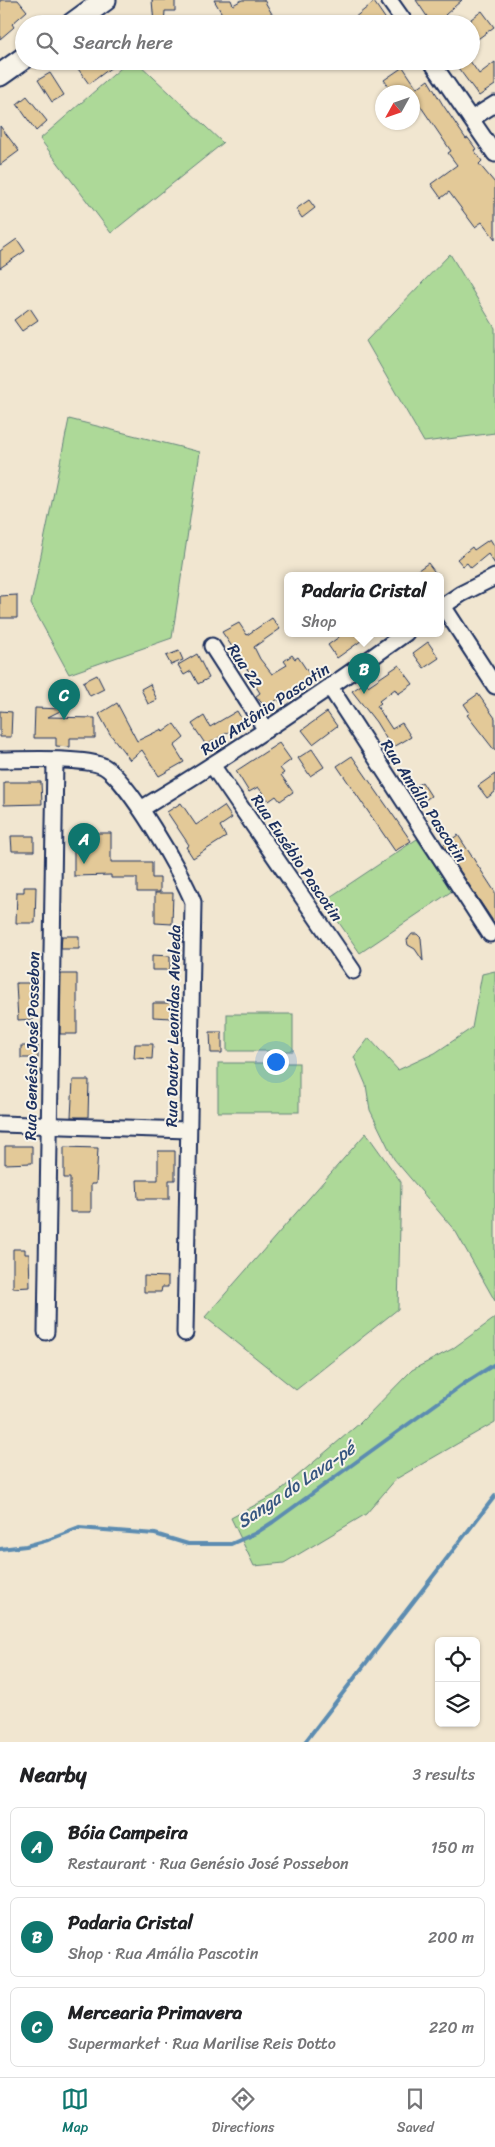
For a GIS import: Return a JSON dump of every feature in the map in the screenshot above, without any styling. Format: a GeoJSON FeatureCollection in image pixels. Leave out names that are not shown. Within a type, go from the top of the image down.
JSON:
{"type":"FeatureCollection","features":[{"type":"Feature","properties":{"kind":"street"},"geometry":{"type":"LineString","coordinates":[[84,15],[105,0]]}},
{"type":"Feature","properties":{"kind":"street"},"geometry":{"type":"LineString","coordinates":[[389,0],[400,15]]}},
{"type":"Feature","properties":{"kind":"street"},"geometry":{"type":"LineString","coordinates":[[0,75],[15,64]]}},
{"type":"Feature","properties":{"kind":"street"},"geometry":{"type":"LineString","coordinates":[[437,70],[495,154]]}},
{"type":"Feature","properties":{"kind":"street"},"geometry":{"type":"LineString","coordinates":[[471,119],[495,104]]}},
{"type":"Feature","properties":{"kind":"street"},"geometry":{"type":"LineString","coordinates":[[444,606],[495,577]]}},
{"type":"Feature","properties":{"kind":"street"},"geometry":{"type":"LineString","coordinates":[[444,610],[495,686]]}},
{"type":"Feature","properties":{"kind":"street","name":"Rua Antônio Pascotin"},"geometry":{"type":"LineString","coordinates":[[140,809],[266,730],[400,637]]}},
{"type":"Feature","properties":{"kind":"street","name":"Rua 22"},"geometry":{"type":"LineString","coordinates":[[212,646],[266,730]]}},
{"type":"Feature","properties":{"kind":"street","name":"Rua Amália Pascotin"},"geometry":{"type":"LineString","coordinates":[[330,687],[490,934]]}},
{"type":"Feature","properties":{"kind":"street","name":"Rua Doutor Leonidas Aveleda"},"geometry":{"type":"LineString","coordinates":[[0,760],[55,761],[103,766],[115,777],[140,809],[187,886],[193,902],[185,1333]]}},
{"type":"Feature","properties":{"kind":"street","name":"Rua Genésio José Possebon"},"geometry":{"type":"LineString","coordinates":[[46,1332],[55,761]]}},
{"type":"Feature","properties":{"kind":"street","name":"Rua Eusébio Pascotin"},"geometry":{"type":"LineString","coordinates":[[212,765],[353,971]]}},
{"type":"Feature","properties":{"kind":"street"},"geometry":{"type":"LineString","coordinates":[[0,1124],[188,1130]]}},
{"type":"Feature","properties":{"kind":"green space"},"geometry":{"type":"Polygon","coordinates":[[[119,70],[146,70],[223,143],[111,233],[40,139],[119,70]]]}},
{"type":"Feature","properties":{"kind":"green space"},"geometry":{"type":"Polygon","coordinates":[[[450,254],[495,328],[495,433],[424,442],[366,341],[450,254]]]}},
{"type":"Feature","properties":{"kind":"green space"},"geometry":{"type":"Polygon","coordinates":[[[69,419],[200,452],[172,638],[69,674],[31,604],[69,419]]]}},
{"type":"Feature","properties":{"kind":"green space"},"geometry":{"type":"Polygon","coordinates":[[[417,839],[452,891],[360,953],[324,901],[417,839]]]}},
{"type":"Feature","properties":{"kind":"green space"},"geometry":{"type":"Polygon","coordinates":[[[495,971],[495,1301],[456,1232],[394,1159],[370,1110],[366,1085],[354,1057],[369,1038],[398,1070],[435,1053],[472,1028],[482,974],[495,971]]]}},
{"type":"Feature","properties":{"kind":"green space"},"geometry":{"type":"Polygon","coordinates":[[[227,1014],[293,1014],[293,1051],[227,1051],[227,1014]]]}},
{"type":"Feature","properties":{"kind":"green space"},"geometry":{"type":"Polygon","coordinates":[[[218,1063],[299,1063],[299,1112],[218,1112],[218,1063]]]}},
{"type":"Feature","properties":{"kind":"green space"},"geometry":{"type":"Polygon","coordinates":[[[366,1133],[401,1182],[398,1309],[296,1390],[205,1317],[366,1133]]]}},
{"type":"Feature","properties":{"kind":"green space"},"geometry":{"type":"Polygon","coordinates":[[[495,1318],[495,1422],[396,1479],[366,1514],[284,1563],[254,1566],[231,1518],[276,1494],[360,1423],[412,1370],[452,1349],[495,1318]]]}},
{"type":"Feature","properties":{"kind":"building"},"geometry":{"type":"Polygon","coordinates":[[[0,0],[18,0],[27,11],[22,15],[15,15],[15,21],[12,24],[14,27],[0,39],[0,0]]]}},
{"type":"Feature","properties":{"kind":"building"},"geometry":{"type":"Polygon","coordinates":[[[152,0],[175,0],[175,11],[165,11],[165,15],[153,15],[152,0]]]}},
{"type":"Feature","properties":{"kind":"building"},"geometry":{"type":"Polygon","coordinates":[[[214,0],[231,0],[233,5],[242,0],[264,0],[272,14],[270,15],[223,15],[214,0]]]}},
{"type":"Feature","properties":{"kind":"building"},"geometry":{"type":"Polygon","coordinates":[[[416,0],[462,0],[445,15],[426,15],[416,0]]]}},
{"type":"Feature","properties":{"kind":"building"},"geometry":{"type":"Polygon","coordinates":[[[374,2],[383,15],[358,15],[374,2]]]}},
{"type":"Feature","properties":{"kind":"building"},"geometry":{"type":"Polygon","coordinates":[[[482,11],[494,27],[480,37],[480,15],[476,15],[482,11]]]}},
{"type":"Feature","properties":{"kind":"building"},"geometry":{"type":"Polygon","coordinates":[[[495,62],[495,85],[479,96],[460,70],[476,70],[479,74],[495,62]]]}},
{"type":"Feature","properties":{"kind":"building"},"geometry":{"type":"Polygon","coordinates":[[[79,70],[108,70],[89,84],[79,70]]]}},
{"type":"Feature","properties":{"kind":"building"},"geometry":{"type":"Polygon","coordinates":[[[399,70],[405,70],[415,85],[388,85],[384,80],[399,70]]]}},
{"type":"Feature","properties":{"kind":"building"},"geometry":{"type":"Polygon","coordinates":[[[50,73],[64,95],[52,102],[38,80],[50,73]]]}},
{"type":"Feature","properties":{"kind":"building"},"geometry":{"type":"Polygon","coordinates":[[[428,80],[466,139],[468,138],[476,149],[474,150],[482,161],[479,164],[495,183],[495,239],[482,222],[475,227],[449,192],[441,198],[431,184],[457,165],[448,153],[451,151],[420,105],[420,86],[428,80]]]}},
{"type":"Feature","properties":{"kind":"building"},"geometry":{"type":"Polygon","coordinates":[[[27,96],[47,121],[36,131],[17,104],[27,96]]]}},
{"type":"Feature","properties":{"kind":"building"},"geometry":{"type":"Polygon","coordinates":[[[0,126],[19,151],[0,165],[0,126]]]}},
{"type":"Feature","properties":{"kind":"building"},"geometry":{"type":"Polygon","coordinates":[[[309,200],[315,208],[302,218],[296,209],[309,200]]]}},
{"type":"Feature","properties":{"kind":"building"},"geometry":{"type":"Polygon","coordinates":[[[17,239],[25,251],[0,268],[0,251],[17,239]]]}},
{"type":"Feature","properties":{"kind":"building"},"geometry":{"type":"Polygon","coordinates":[[[30,308],[38,320],[22,331],[14,320],[30,308]]]}},
{"type":"Feature","properties":{"kind":"building"},"geometry":{"type":"Polygon","coordinates":[[[490,539],[495,547],[495,564],[488,554],[471,568],[467,563],[463,566],[457,559],[472,547],[474,550],[490,539]]]}},
{"type":"Feature","properties":{"kind":"building"},"geometry":{"type":"Polygon","coordinates":[[[428,563],[435,572],[415,572],[428,563]]]}},
{"type":"Feature","properties":{"kind":"building"},"geometry":{"type":"Polygon","coordinates":[[[17,595],[17,618],[0,618],[0,596],[17,595]]]}},
{"type":"Feature","properties":{"kind":"building"},"geometry":{"type":"Polygon","coordinates":[[[272,618],[280,629],[254,647],[260,659],[272,674],[287,665],[284,661],[292,655],[295,659],[298,657],[312,678],[287,695],[289,697],[281,703],[278,699],[266,708],[256,696],[260,693],[252,680],[254,679],[222,632],[239,623],[247,635],[272,618]]]}},
{"type":"Feature","properties":{"kind":"building"},"geometry":{"type":"Polygon","coordinates":[[[339,637],[366,637],[337,658],[328,645],[339,637]]]}},
{"type":"Feature","properties":{"kind":"building"},"geometry":{"type":"Polygon","coordinates":[[[428,642],[439,658],[424,668],[413,653],[428,642]]]}},
{"type":"Feature","properties":{"kind":"building"},"geometry":{"type":"Polygon","coordinates":[[[179,651],[183,660],[171,665],[166,656],[179,651]]]}},
{"type":"Feature","properties":{"kind":"building"},"geometry":{"type":"Polygon","coordinates":[[[197,654],[209,678],[198,684],[191,671],[184,675],[178,665],[197,654]]]}},
{"type":"Feature","properties":{"kind":"building"},"geometry":{"type":"Polygon","coordinates":[[[399,665],[413,684],[398,694],[395,689],[379,701],[381,703],[377,706],[392,729],[402,723],[411,737],[392,748],[376,722],[352,691],[366,682],[368,686],[399,665]]]}},
{"type":"Feature","properties":{"kind":"building"},"geometry":{"type":"Polygon","coordinates":[[[97,675],[104,689],[90,696],[83,682],[97,675]]]}},
{"type":"Feature","properties":{"kind":"building"},"geometry":{"type":"Polygon","coordinates":[[[150,684],[157,700],[148,704],[141,689],[150,684]]]}},
{"type":"Feature","properties":{"kind":"building"},"geometry":{"type":"Polygon","coordinates":[[[478,694],[495,718],[495,751],[467,715],[470,713],[464,704],[478,694]]]}},
{"type":"Feature","properties":{"kind":"building"},"geometry":{"type":"Polygon","coordinates":[[[117,703],[137,741],[162,729],[163,732],[174,724],[184,738],[174,746],[184,762],[159,776],[142,750],[130,760],[110,734],[99,714],[117,703]]]}},
{"type":"Feature","properties":{"kind":"building"},"geometry":{"type":"Polygon","coordinates":[[[35,708],[64,709],[48,717],[95,718],[95,738],[70,738],[70,747],[56,746],[56,738],[34,738],[35,708]]]}},
{"type":"Feature","properties":{"kind":"building"},"geometry":{"type":"Polygon","coordinates":[[[0,711],[12,712],[11,737],[0,737],[0,711]]]}},
{"type":"Feature","properties":{"kind":"building"},"geometry":{"type":"Polygon","coordinates":[[[237,711],[244,723],[206,745],[192,724],[204,716],[210,727],[237,711]]]}},
{"type":"Feature","properties":{"kind":"building"},"geometry":{"type":"Polygon","coordinates":[[[327,712],[337,726],[313,744],[302,730],[327,712]]]}},
{"type":"Feature","properties":{"kind":"building"},"geometry":{"type":"Polygon","coordinates":[[[279,743],[291,760],[280,768],[284,773],[281,775],[293,792],[280,801],[276,796],[269,801],[258,787],[249,792],[236,771],[279,743]]]}},
{"type":"Feature","properties":{"kind":"building"},"geometry":{"type":"Polygon","coordinates":[[[312,749],[324,767],[310,776],[298,758],[312,749]]]}},
{"type":"Feature","properties":{"kind":"building"},"geometry":{"type":"Polygon","coordinates":[[[352,756],[411,841],[395,851],[337,766],[352,756]]]}},
{"type":"Feature","properties":{"kind":"building"},"geometry":{"type":"Polygon","coordinates":[[[495,774],[495,792],[487,798],[478,786],[495,774]]]}},
{"type":"Feature","properties":{"kind":"building"},"geometry":{"type":"Polygon","coordinates":[[[4,782],[41,782],[42,804],[4,805],[4,782]]]}},
{"type":"Feature","properties":{"kind":"building"},"geometry":{"type":"Polygon","coordinates":[[[422,782],[431,796],[418,805],[409,791],[422,782]]]}},
{"type":"Feature","properties":{"kind":"building"},"geometry":{"type":"Polygon","coordinates":[[[181,803],[196,825],[224,806],[232,818],[220,826],[226,837],[193,858],[186,847],[189,845],[167,812],[181,803]]]}},
{"type":"Feature","properties":{"kind":"building"},"geometry":{"type":"Polygon","coordinates":[[[74,833],[111,833],[111,862],[152,862],[152,878],[160,878],[160,892],[137,892],[137,878],[111,878],[111,875],[74,876],[74,833]]]}},
{"type":"Feature","properties":{"kind":"building"},"geometry":{"type":"Polygon","coordinates":[[[458,835],[495,892],[495,924],[443,845],[458,835]]]}},
{"type":"Feature","properties":{"kind":"building"},"geometry":{"type":"Polygon","coordinates":[[[11,836],[34,836],[34,851],[12,851],[11,836]]]}},
{"type":"Feature","properties":{"kind":"building"},"geometry":{"type":"Polygon","coordinates":[[[24,887],[36,887],[35,923],[16,923],[17,892],[24,892],[24,887]]]}},
{"type":"Feature","properties":{"kind":"building"},"geometry":{"type":"Polygon","coordinates":[[[155,893],[173,893],[172,924],[155,923],[155,893]]]}},
{"type":"Feature","properties":{"kind":"building"},"geometry":{"type":"Polygon","coordinates":[[[412,934],[417,934],[421,938],[423,961],[415,949],[408,945],[407,940],[412,934]]]}},
{"type":"Feature","properties":{"kind":"building"},"geometry":{"type":"Polygon","coordinates":[[[62,936],[79,936],[79,949],[61,949],[62,936]]]}},
{"type":"Feature","properties":{"kind":"building"},"geometry":{"type":"Polygon","coordinates":[[[152,955],[170,956],[170,970],[152,970],[152,955]]]}},
{"type":"Feature","properties":{"kind":"building"},"geometry":{"type":"Polygon","coordinates":[[[61,974],[77,974],[77,1034],[60,1034],[61,974]]]}},
{"type":"Feature","properties":{"kind":"building"},"geometry":{"type":"Polygon","coordinates":[[[16,983],[33,983],[34,1019],[18,1020],[16,983]]]}},
{"type":"Feature","properties":{"kind":"building"},"geometry":{"type":"Polygon","coordinates":[[[153,1003],[171,1003],[171,1018],[153,1017],[153,1003]]]}},
{"type":"Feature","properties":{"kind":"building"},"geometry":{"type":"Polygon","coordinates":[[[210,1032],[222,1032],[222,1053],[211,1053],[210,1032]]]}},
{"type":"Feature","properties":{"kind":"building"},"geometry":{"type":"Polygon","coordinates":[[[135,1044],[153,1044],[152,1059],[134,1058],[135,1044]]]}},
{"type":"Feature","properties":{"kind":"building"},"geometry":{"type":"Polygon","coordinates":[[[21,1046],[38,1046],[38,1058],[21,1058],[21,1046]]]}},
{"type":"Feature","properties":{"kind":"building"},"geometry":{"type":"Polygon","coordinates":[[[73,1080],[89,1080],[88,1117],[71,1117],[73,1080]]]}},
{"type":"Feature","properties":{"kind":"building"},"geometry":{"type":"Polygon","coordinates":[[[5,1146],[32,1146],[32,1163],[5,1164],[5,1146]]]}},
{"type":"Feature","properties":{"kind":"building"},"geometry":{"type":"Polygon","coordinates":[[[64,1147],[98,1148],[96,1184],[91,1184],[91,1212],[70,1212],[70,1178],[64,1178],[64,1147]]]}},
{"type":"Feature","properties":{"kind":"building"},"geometry":{"type":"Polygon","coordinates":[[[158,1151],[175,1151],[175,1180],[169,1180],[169,1199],[138,1199],[137,1180],[158,1180],[158,1151]]]}},
{"type":"Feature","properties":{"kind":"building"},"geometry":{"type":"Polygon","coordinates":[[[13,1249],[25,1249],[25,1254],[29,1254],[30,1287],[13,1288],[13,1249]]]}},
{"type":"Feature","properties":{"kind":"building"},"geometry":{"type":"Polygon","coordinates":[[[144,1276],[168,1277],[168,1287],[162,1287],[161,1292],[144,1292],[144,1276]]]}},
{"type":"Feature","properties":{"kind":"waterway","name":"Sanga do Lava-pé"},"geometry":{"type":"LineString","coordinates":[[0,1549],[26,1546],[79,1528],[155,1534],[188,1544],[231,1544],[256,1533],[273,1522],[465,1383],[495,1364]]}},
{"type":"Feature","properties":{"kind":"waterway","name":"Sanga do Lava-pé"},"geometry":{"type":"LineString","coordinates":[[305,1742],[495,1496]]}},
{"type":"Feature","properties":{"kind":"place","name":"Padaria Cristal"},"geometry":{"type":"Point","coordinates":[364,694]}},
{"type":"Feature","properties":{"kind":"place","name":"Mercearia Primavera"},"geometry":{"type":"Point","coordinates":[64,720]}},
{"type":"Feature","properties":{"kind":"place","name":"Bóia Campeira"},"geometry":{"type":"Point","coordinates":[84,864]}}]}
